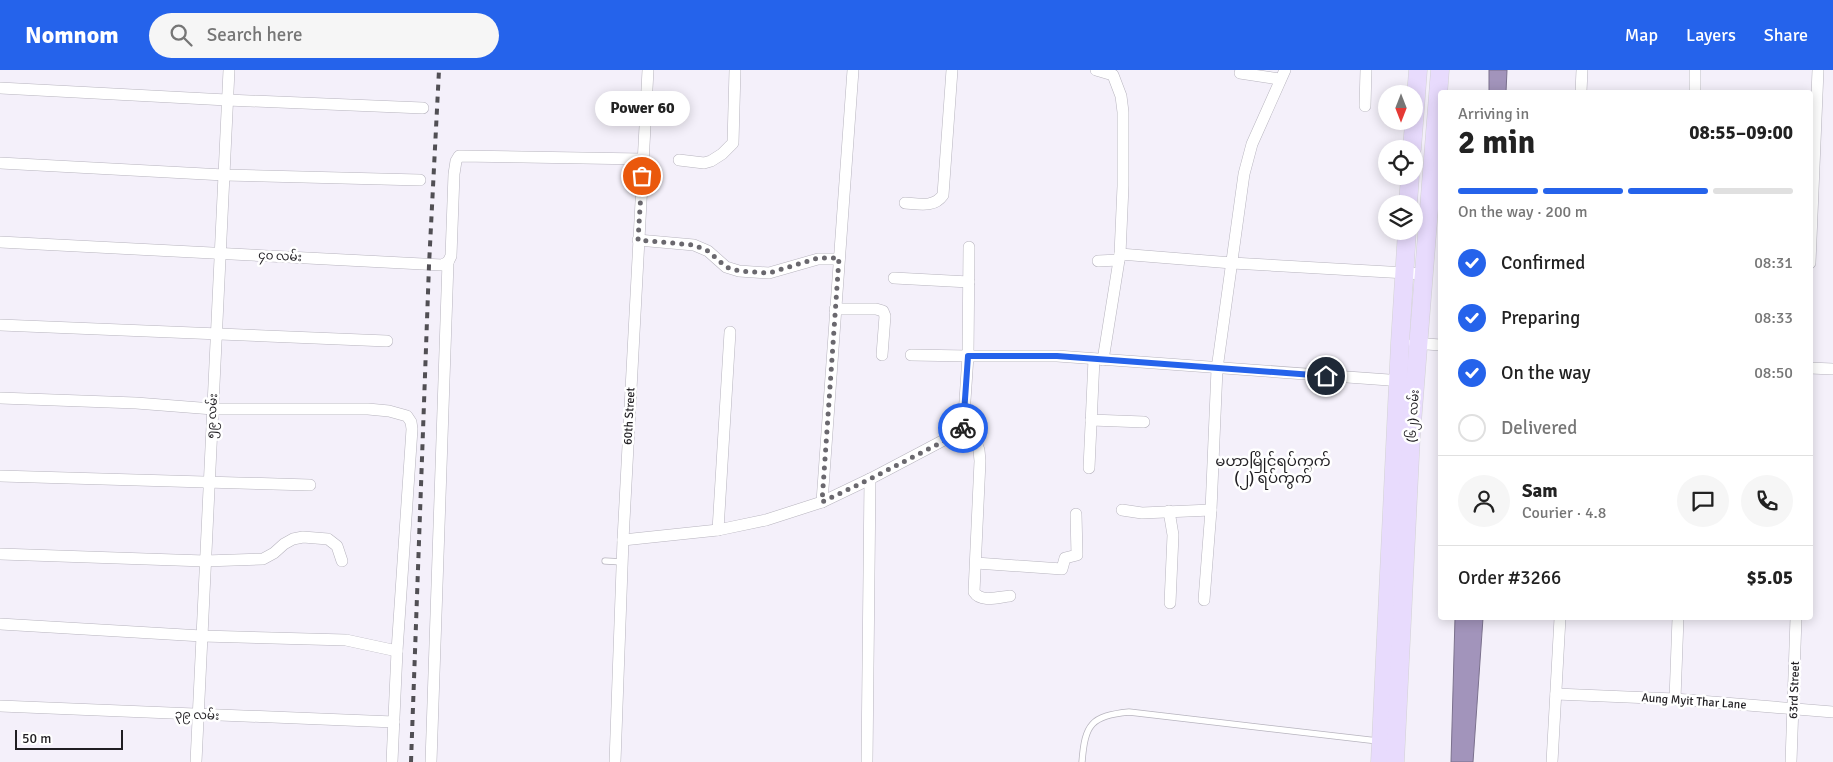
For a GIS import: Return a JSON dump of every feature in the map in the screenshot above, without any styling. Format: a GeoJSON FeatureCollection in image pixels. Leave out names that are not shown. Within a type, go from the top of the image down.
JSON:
{"type":"FeatureCollection","features":[{"type":"Feature","properties":{"kind":"main road"},"geometry":{"type":"LineString","coordinates":[[1413,140],[1418,70]]}},
{"type":"Feature","properties":{"kind":"main road","name":"(၆၂) လမ်း"},"geometry":{"type":"LineString","coordinates":[[1438,90],[1440,70]]}},
{"type":"Feature","properties":{"kind":"main road","name":"(၆၂) လမ်း"},"geometry":{"type":"LineString","coordinates":[[1380,762],[1407,381],[1419,343],[1438,96]]}},
{"type":"Feature","properties":{"kind":"main road","name":"(၆၂) လမ်း"},"geometry":{"type":"LineString","coordinates":[[1395,762],[1407,381],[1400,343],[1406,240]]}},
{"type":"Feature","properties":{"kind":"street","name":"၅၉ လမ်း"},"geometry":{"type":"LineString","coordinates":[[196,762],[229,70]]}},
{"type":"Feature","properties":{"kind":"street","name":"60th Street"},"geometry":{"type":"LineString","coordinates":[[615,762],[623,540],[648,70]]}},
{"type":"Feature","properties":{"kind":"street"},"geometry":{"type":"LineString","coordinates":[[679,160],[710,161],[722,154],[733,143],[735,70]]}},
{"type":"Feature","properties":{"kind":"street"},"geometry":{"type":"LineString","coordinates":[[822,502],[853,70]]}},
{"type":"Feature","properties":{"kind":"street"},"geometry":{"type":"LineString","coordinates":[[905,203],[931,204],[935,203],[943,195],[952,70]]}},
{"type":"Feature","properties":{"kind":"street"},"geometry":{"type":"LineString","coordinates":[[1089,468],[1091,420],[1098,359],[1120,257],[1123,186],[1123,112],[1121,96],[1113,75],[1096,70]]}},
{"type":"Feature","properties":{"kind":"street"},"geometry":{"type":"LineString","coordinates":[[1365,106],[1366,70]]}},
{"type":"Feature","properties":{"kind":"street"},"geometry":{"type":"LineString","coordinates":[[1582,70],[1582,90]]}},
{"type":"Feature","properties":{"kind":"street"},"geometry":{"type":"LineString","coordinates":[[1695,70],[1695,90]]}},
{"type":"Feature","properties":{"kind":"street"},"geometry":{"type":"LineString","coordinates":[[1813,191],[1818,70]]}},
{"type":"Feature","properties":{"kind":"street"},"geometry":{"type":"LineString","coordinates":[[1204,600],[1211,510],[1217,369],[1244,174],[1252,144],[1282,75],[1240,73]]}},
{"type":"Feature","properties":{"kind":"street"},"geometry":{"type":"LineString","coordinates":[[0,88],[423,108]]}},
{"type":"Feature","properties":{"kind":"street"},"geometry":{"type":"LineString","coordinates":[[432,762],[448,262],[451,256],[455,165],[457,158],[461,156],[642,159]]}},
{"type":"Feature","properties":{"kind":"street"},"geometry":{"type":"LineString","coordinates":[[0,163],[224,175],[420,180]]}},
{"type":"Feature","properties":{"kind":"street"},"geometry":{"type":"LineString","coordinates":[[638,240],[694,245],[708,251],[726,267],[739,271],[769,273],[818,258],[839,258]]}},
{"type":"Feature","properties":{"kind":"street","name":"၄၀ လမ်း"},"geometry":{"type":"LineString","coordinates":[[0,242],[442,265],[448,262]]}},
{"type":"Feature","properties":{"kind":"street"},"geometry":{"type":"LineString","coordinates":[[963,430],[968,356],[969,247]]}},
{"type":"Feature","properties":{"kind":"street"},"geometry":{"type":"LineString","coordinates":[[1098,261],[1120,257],[1424,274]]}},
{"type":"Feature","properties":{"kind":"street"},"geometry":{"type":"LineString","coordinates":[[894,278],[969,282]]}},
{"type":"Feature","properties":{"kind":"street"},"geometry":{"type":"LineString","coordinates":[[835,309],[876,309],[883,311],[885,316],[882,355]]}},
{"type":"Feature","properties":{"kind":"street"},"geometry":{"type":"LineString","coordinates":[[0,325],[387,341]]}},
{"type":"Feature","properties":{"kind":"street"},"geometry":{"type":"LineString","coordinates":[[718,530],[730,332]]}},
{"type":"Feature","properties":{"kind":"street"},"geometry":{"type":"LineString","coordinates":[[1400,343],[1438,345]]}},
{"type":"Feature","properties":{"kind":"street"},"geometry":{"type":"LineString","coordinates":[[911,355],[1057,356],[1217,369],[1407,381]]}},
{"type":"Feature","properties":{"kind":"street"},"geometry":{"type":"LineString","coordinates":[[1813,368],[1833,369]]}},
{"type":"Feature","properties":{"kind":"street"},"geometry":{"type":"LineString","coordinates":[[0,398],[136,403],[213,409],[368,409],[389,411],[407,416],[411,422],[412,429],[397,651],[392,762]]}},
{"type":"Feature","properties":{"kind":"street"},"geometry":{"type":"LineString","coordinates":[[1091,420],[1144,422]]}},
{"type":"Feature","properties":{"kind":"street"},"geometry":{"type":"LineString","coordinates":[[623,540],[718,530],[766,520],[822,502],[963,430],[974,434],[979,450],[976,595],[981,598],[1010,596]]}},
{"type":"Feature","properties":{"kind":"street"},"geometry":{"type":"LineString","coordinates":[[0,476],[310,485]]}},
{"type":"Feature","properties":{"kind":"street"},"geometry":{"type":"LineString","coordinates":[[867,762],[870,479]]}},
{"type":"Feature","properties":{"kind":"street"},"geometry":{"type":"LineString","coordinates":[[1122,510],[1142,513],[1211,510]]}},
{"type":"Feature","properties":{"kind":"street"},"geometry":{"type":"LineString","coordinates":[[1169,511],[1174,552],[1170,603]]}},
{"type":"Feature","properties":{"kind":"street"},"geometry":{"type":"LineString","coordinates":[[976,562],[1062,569],[1065,558],[1078,555],[1076,514]]}},
{"type":"Feature","properties":{"kind":"street"},"geometry":{"type":"LineString","coordinates":[[0,554],[205,561],[263,559],[293,539],[303,537],[328,540],[337,546],[342,561]]}},
{"type":"Feature","properties":{"kind":"street"},"geometry":{"type":"LineString","coordinates":[[1552,762],[1560,620]]}},
{"type":"Feature","properties":{"kind":"street"},"geometry":{"type":"LineString","coordinates":[[1674,699],[1678,620]]}},
{"type":"Feature","properties":{"kind":"street","name":"63rd Street"},"geometry":{"type":"LineString","coordinates":[[1791,762],[1796,620]]}},
{"type":"Feature","properties":{"kind":"street"},"geometry":{"type":"LineString","coordinates":[[0,624],[202,636],[346,640],[397,651]]}},
{"type":"Feature","properties":{"kind":"street","name":"Aung Myit Thar Lane"},"geometry":{"type":"LineString","coordinates":[[1556,694],[1674,699],[1833,712]]}},
{"type":"Feature","properties":{"kind":"street","name":"၃၉ လမ်း"},"geometry":{"type":"LineString","coordinates":[[0,706],[394,722]]}},
{"type":"Feature","properties":{"kind":"lane"},"geometry":{"type":"LineString","coordinates":[[605,561],[622,562]]}},
{"type":"Feature","properties":{"kind":"lane"},"geometry":{"type":"LineString","coordinates":[[1082,762],[1083,745],[1089,727],[1102,717],[1129,712],[1381,741]]}},
{"type":"Feature","properties":{"kind":"shaded area"},"geometry":{"type":"Polygon","coordinates":[[[1489,70],[1507,70],[1506,90],[1489,90],[1489,70]]]}},
{"type":"Feature","properties":{"kind":"shaded area"},"geometry":{"type":"Polygon","coordinates":[[[1455,620],[1483,620],[1473,762],[1451,762],[1455,620]]]}},
{"type":"Feature","properties":{"kind":"railway"},"geometry":{"type":"LineString","coordinates":[[411,762],[429,265],[439,70]]}},
{"type":"Feature","properties":{"kind":"way so far"},"geometry":{"type":"LineString","coordinates":[[642,176],[638,240],[694,245],[708,251],[726,267],[739,271],[769,273],[818,258],[839,258],[822,502],[952,437],[963,430],[963,428]]}},
{"type":"Feature","properties":{"kind":"place","name":"Power 60"},"geometry":{"type":"Point","coordinates":[642,176]}},
{"type":"Feature","properties":{"kind":"district","name":"မဟာမြိုင်ရပ်ကွက် (၂) ရပ်ကွက်"},"geometry":{"type":"Point","coordinates":[1273,470]}},
{"type":"Feature","properties":{"kind":"route"},"geometry":{"type":"LineString","coordinates":[[963,428],[968,356],[1057,356],[1326,376]]}}]}
